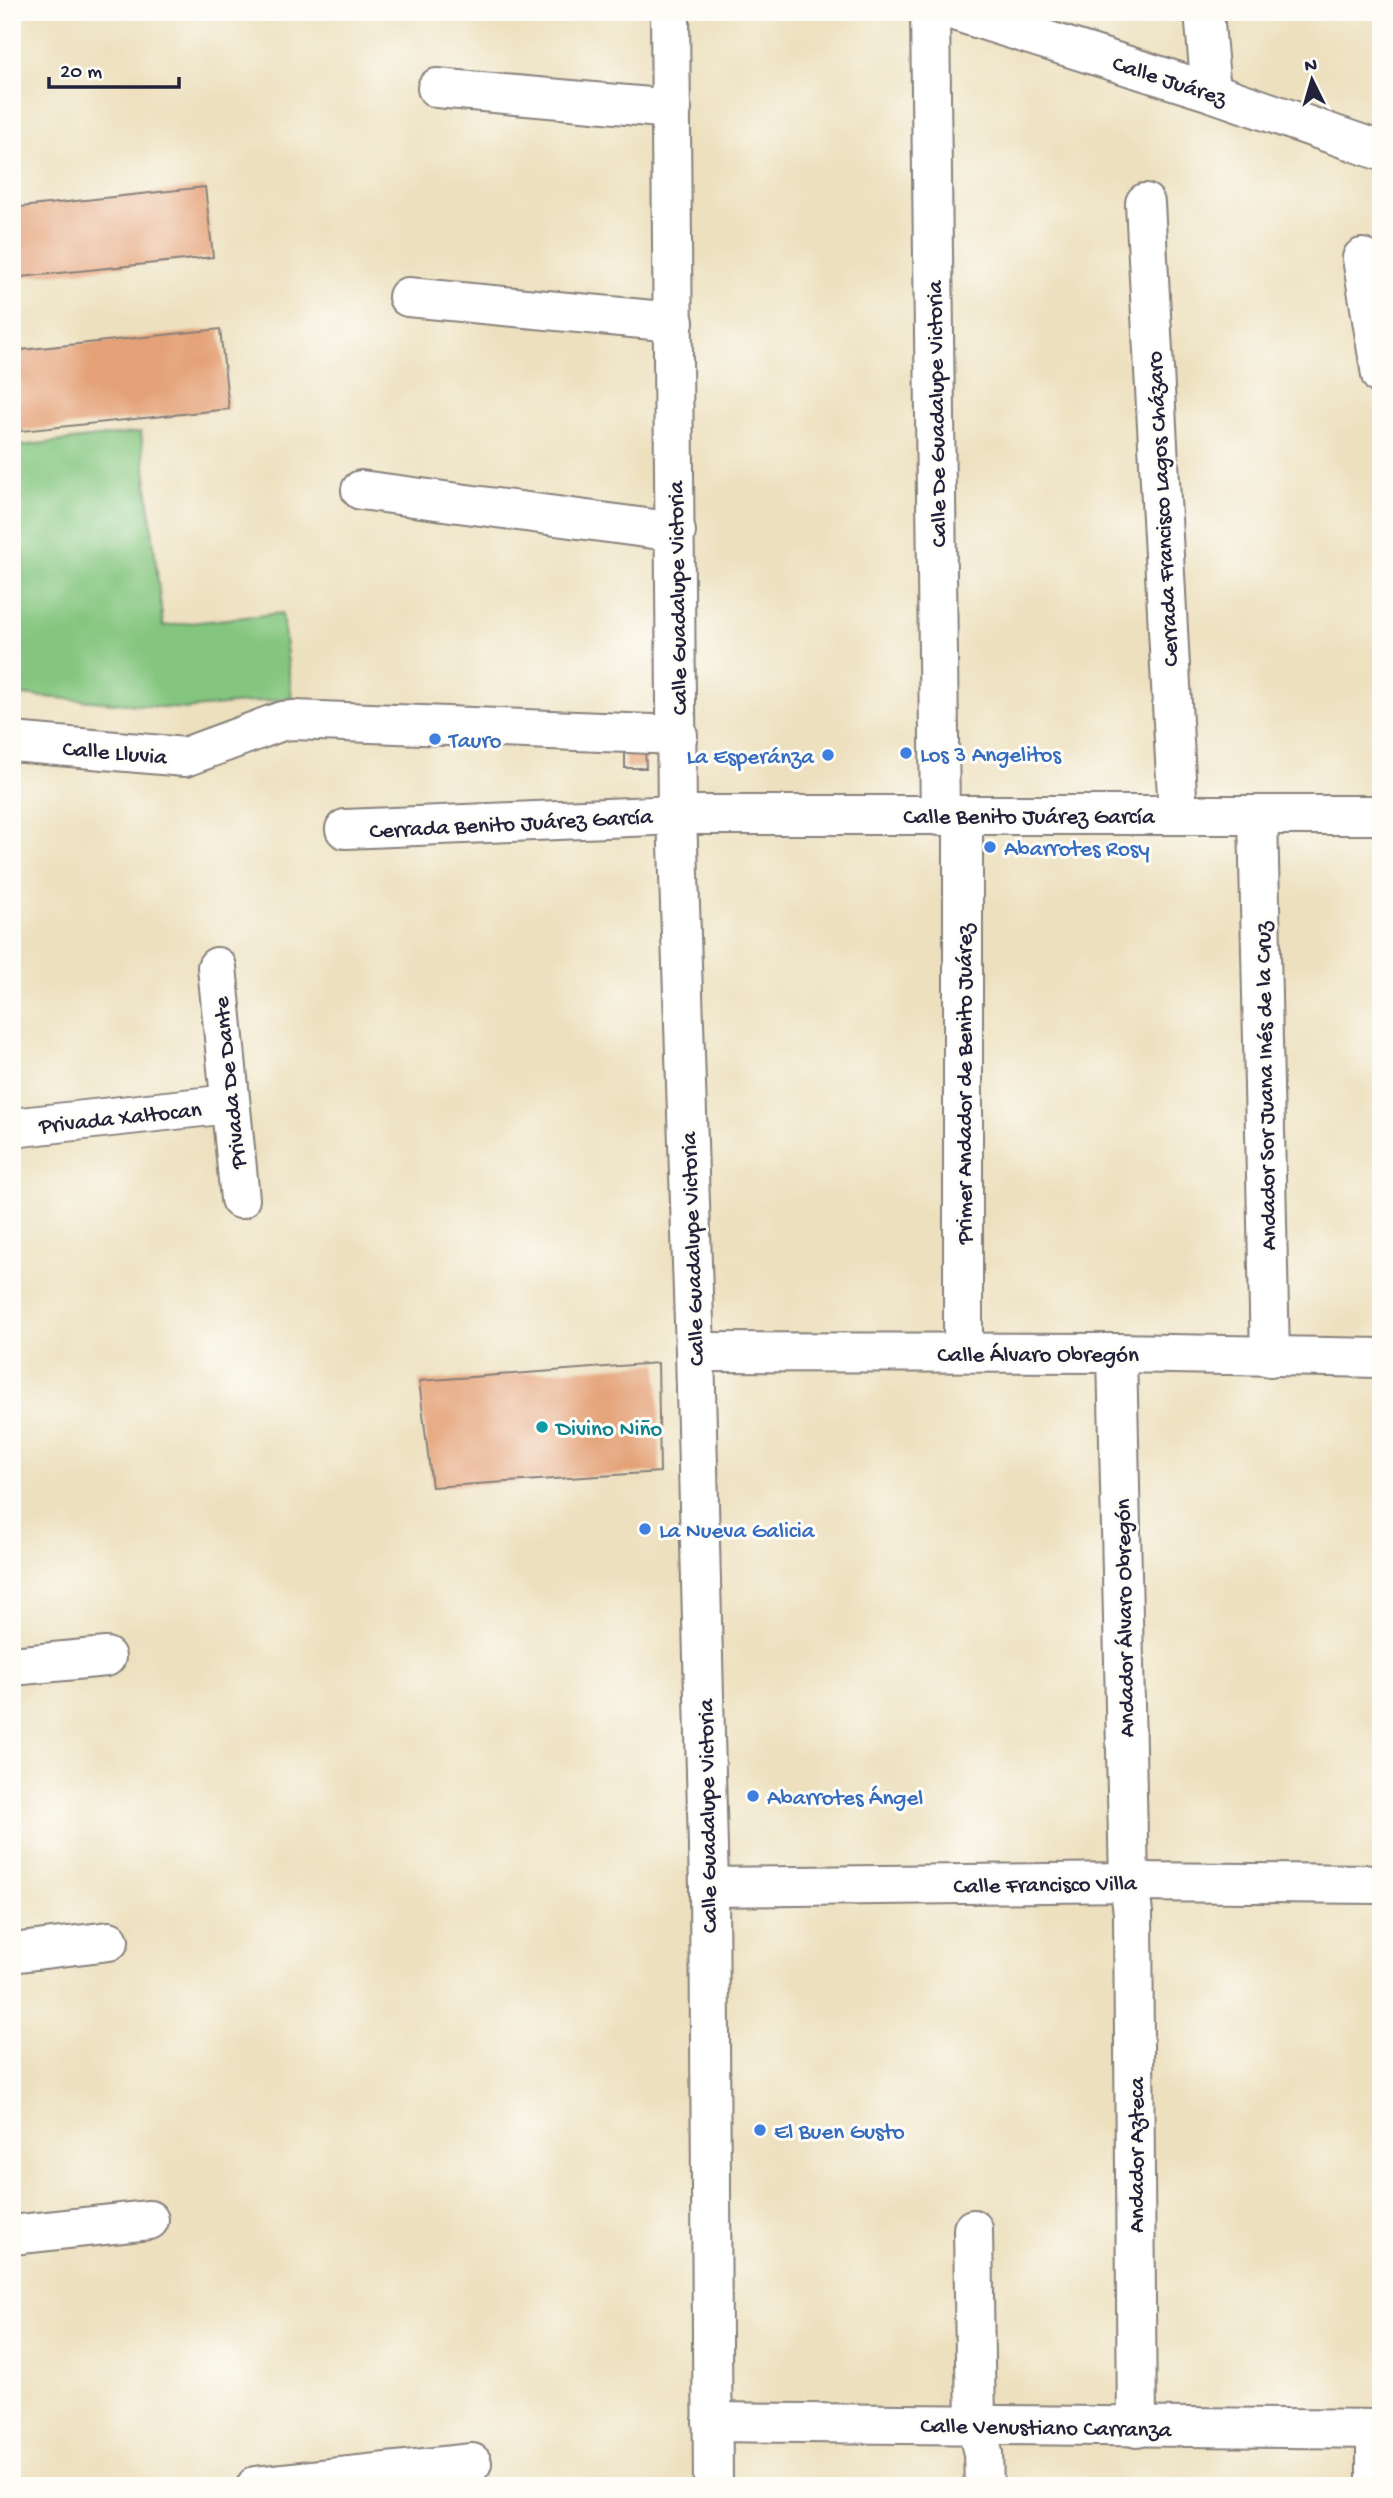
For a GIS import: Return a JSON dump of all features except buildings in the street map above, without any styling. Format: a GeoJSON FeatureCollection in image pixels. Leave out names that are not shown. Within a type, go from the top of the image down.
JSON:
{"type":"FeatureCollection","features":[{"type":"Feature","properties":{"kind":"street","name":"Calle Guadalupe Victoria"},"geometry":{"type":"LineString","coordinates":[[670,12],[677,815],[709,1887],[713,2486]]}},
{"type":"Feature","properties":{"kind":"street","name":"Calle De Guadalupe Victoria"},"geometry":{"type":"LineString","coordinates":[[930,12],[952,816]]}},
{"type":"Feature","properties":{"kind":"street","name":"Calle Juárez"},"geometry":{"type":"LineString","coordinates":[[957,12],[1039,25],[1212,92],[1381,151]]}},
{"type":"Feature","properties":{"kind":"street"},"geometry":{"type":"LineString","coordinates":[[1204,12],[1212,92]]}},
{"type":"Feature","properties":{"kind":"street"},"geometry":{"type":"LineString","coordinates":[[437,89],[671,109]]}},
{"type":"Feature","properties":{"kind":"street","name":"Cerrada Francisco Lagos Cházaro"},"geometry":{"type":"LineString","coordinates":[[1145,203],[1178,815]]}},
{"type":"Feature","properties":{"kind":"street"},"geometry":{"type":"LineString","coordinates":[[1362,258],[1381,375]]}},
{"type":"Feature","properties":{"kind":"street"},"geometry":{"type":"LineString","coordinates":[[408,296],[674,322]]}},
{"type":"Feature","properties":{"kind":"street"},"geometry":{"type":"LineString","coordinates":[[361,490],[676,532]]}},
{"type":"Feature","properties":{"kind":"street","name":"Calle Lluvia"},"geometry":{"type":"LineString","coordinates":[[12,742],[186,758],[282,721],[294,720],[678,735]]}},
{"type":"Feature","properties":{"kind":"street","name":"Calle Benito Juárez García"},"geometry":{"type":"LineString","coordinates":[[677,815],[1381,815]]}},
{"type":"Feature","properties":{"kind":"street","name":"Cerrada Benito Juárez García"},"geometry":{"type":"LineString","coordinates":[[345,829],[677,815]]}},
{"type":"Feature","properties":{"kind":"street","name":"Andador Sor Juana Inés de la Cruz"},"geometry":{"type":"LineString","coordinates":[[1258,815],[1270,1357]]}},
{"type":"Feature","properties":{"kind":"street","name":"Primer Andador de Benito Juárez"},"geometry":{"type":"LineString","coordinates":[[952,816],[963,1352]]}},
{"type":"Feature","properties":{"kind":"street","name":"Privada De Dante"},"geometry":{"type":"LineString","coordinates":[[217,967],[240,1199]]}},
{"type":"Feature","properties":{"kind":"street","name":"Privada Xaltocan"},"geometry":{"type":"LineString","coordinates":[[12,1128],[229,1104]]}},
{"type":"Feature","properties":{"kind":"street","name":"Calle Álvaro Obregón"},"geometry":{"type":"LineString","coordinates":[[695,1352],[1117,1353],[1381,1358]]}},
{"type":"Feature","properties":{"kind":"street","name":"Andador Álvaro Obregón"},"geometry":{"type":"LineString","coordinates":[[1117,1353],[1129,1882]]}},
{"type":"Feature","properties":{"kind":"street"},"geometry":{"type":"LineString","coordinates":[[12,1666],[106,1657]]}},
{"type":"Feature","properties":{"kind":"street","name":"Calle Francisco Villa"},"geometry":{"type":"LineString","coordinates":[[709,1887],[1129,1882],[1381,1884]]}},
{"type":"Feature","properties":{"kind":"street","name":"Andador Azteca"},"geometry":{"type":"LineString","coordinates":[[1129,1882],[1133,1913],[1137,2428]]}},
{"type":"Feature","properties":{"kind":"street"},"geometry":{"type":"LineString","coordinates":[[12,1953],[108,1941]]}},
{"type":"Feature","properties":{"kind":"street"},"geometry":{"type":"LineString","coordinates":[[12,2235],[149,2220]]}},
{"type":"Feature","properties":{"kind":"street"},"geometry":{"type":"LineString","coordinates":[[973,2229],[976,2425],[983,2453],[984,2486]]}},
{"type":"Feature","properties":{"kind":"street","name":"Calle Venustiano Carranza"},"geometry":{"type":"LineString","coordinates":[[712,2423],[1378,2429]]}},
{"type":"Feature","properties":{"kind":"street"},"geometry":{"type":"LineString","coordinates":[[1377,2486],[1378,2429]]}},
{"type":"Feature","properties":{"kind":"street"},"geometry":{"type":"LineString","coordinates":[[256,2486],[311,2483],[472,2463]]}},
{"type":"Feature","properties":{"kind":"green space"},"geometry":{"type":"Polygon","coordinates":[[[141,432],[163,626],[282,613],[292,698],[184,709],[12,694],[12,447],[141,432]]]}},
{"type":"Feature","properties":{"kind":"place","name":"Tauro"},"geometry":{"type":"Point","coordinates":[435,739]}},
{"type":"Feature","properties":{"kind":"place","name":"Los 3 Angelitos"},"geometry":{"type":"Point","coordinates":[906,753]}},
{"type":"Feature","properties":{"kind":"place","name":"La Esperánza"},"geometry":{"type":"Point","coordinates":[828,755]}},
{"type":"Feature","properties":{"kind":"place","name":"Abarrotes Rosy"},"geometry":{"type":"Point","coordinates":[990,847]}},
{"type":"Feature","properties":{"kind":"place","name":"Divino Niño"},"geometry":{"type":"Point","coordinates":[542,1427]}},
{"type":"Feature","properties":{"kind":"place","name":"La Nueva Galicia"},"geometry":{"type":"Point","coordinates":[645,1529]}},
{"type":"Feature","properties":{"kind":"place","name":"Abarrotes Ángel"},"geometry":{"type":"Point","coordinates":[753,1796]}},
{"type":"Feature","properties":{"kind":"place","name":"El Buen Gusto"},"geometry":{"type":"Point","coordinates":[760,2130]}}]}
